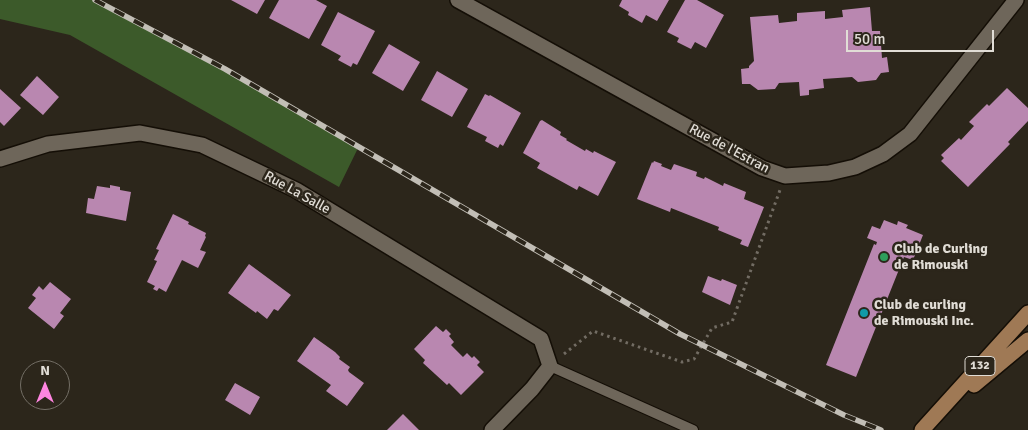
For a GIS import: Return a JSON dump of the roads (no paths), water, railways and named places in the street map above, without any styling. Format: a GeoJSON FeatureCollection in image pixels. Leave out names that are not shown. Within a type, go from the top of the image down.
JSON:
{"type":"FeatureCollection","features":[{"type":"Feature","properties":{"kind":"main road","name":"132"},"geometry":{"type":"LineString","coordinates":[[928,425],[1028,312]]}},
{"type":"Feature","properties":{"kind":"main road","name":"132"},"geometry":{"type":"LineString","coordinates":[[928,425],[1028,340]]}},
{"type":"Feature","properties":{"kind":"street","name":"Rue de l'Estran"},"geometry":{"type":"LineString","coordinates":[[458,0],[762,168],[785,176],[829,173],[855,168],[883,154],[910,134],[1016,0]]}},
{"type":"Feature","properties":{"kind":"street","name":"Rue La Salle"},"geometry":{"type":"LineString","coordinates":[[0,160],[48,144],[140,133],[202,145],[296,190],[541,339],[550,366]]}},
{"type":"Feature","properties":{"kind":"street"},"geometry":{"type":"LineString","coordinates":[[492,430],[532,389],[550,366]]}},
{"type":"Feature","properties":{"kind":"lane"},"geometry":{"type":"LineString","coordinates":[[550,366],[693,430]]}},
{"type":"Feature","properties":{"kind":"railway"},"geometry":{"type":"LineString","coordinates":[[95,0],[225,69],[680,334],[844,415],[881,430]]}},
{"type":"Feature","properties":{"kind":"place","name":"Club de Curling de Rimouski"},"geometry":{"type":"Point","coordinates":[884,257]}},
{"type":"Feature","properties":{"kind":"place","name":"Club de curling de Rimouski Inc."},"geometry":{"type":"Point","coordinates":[864,313]}}]}
